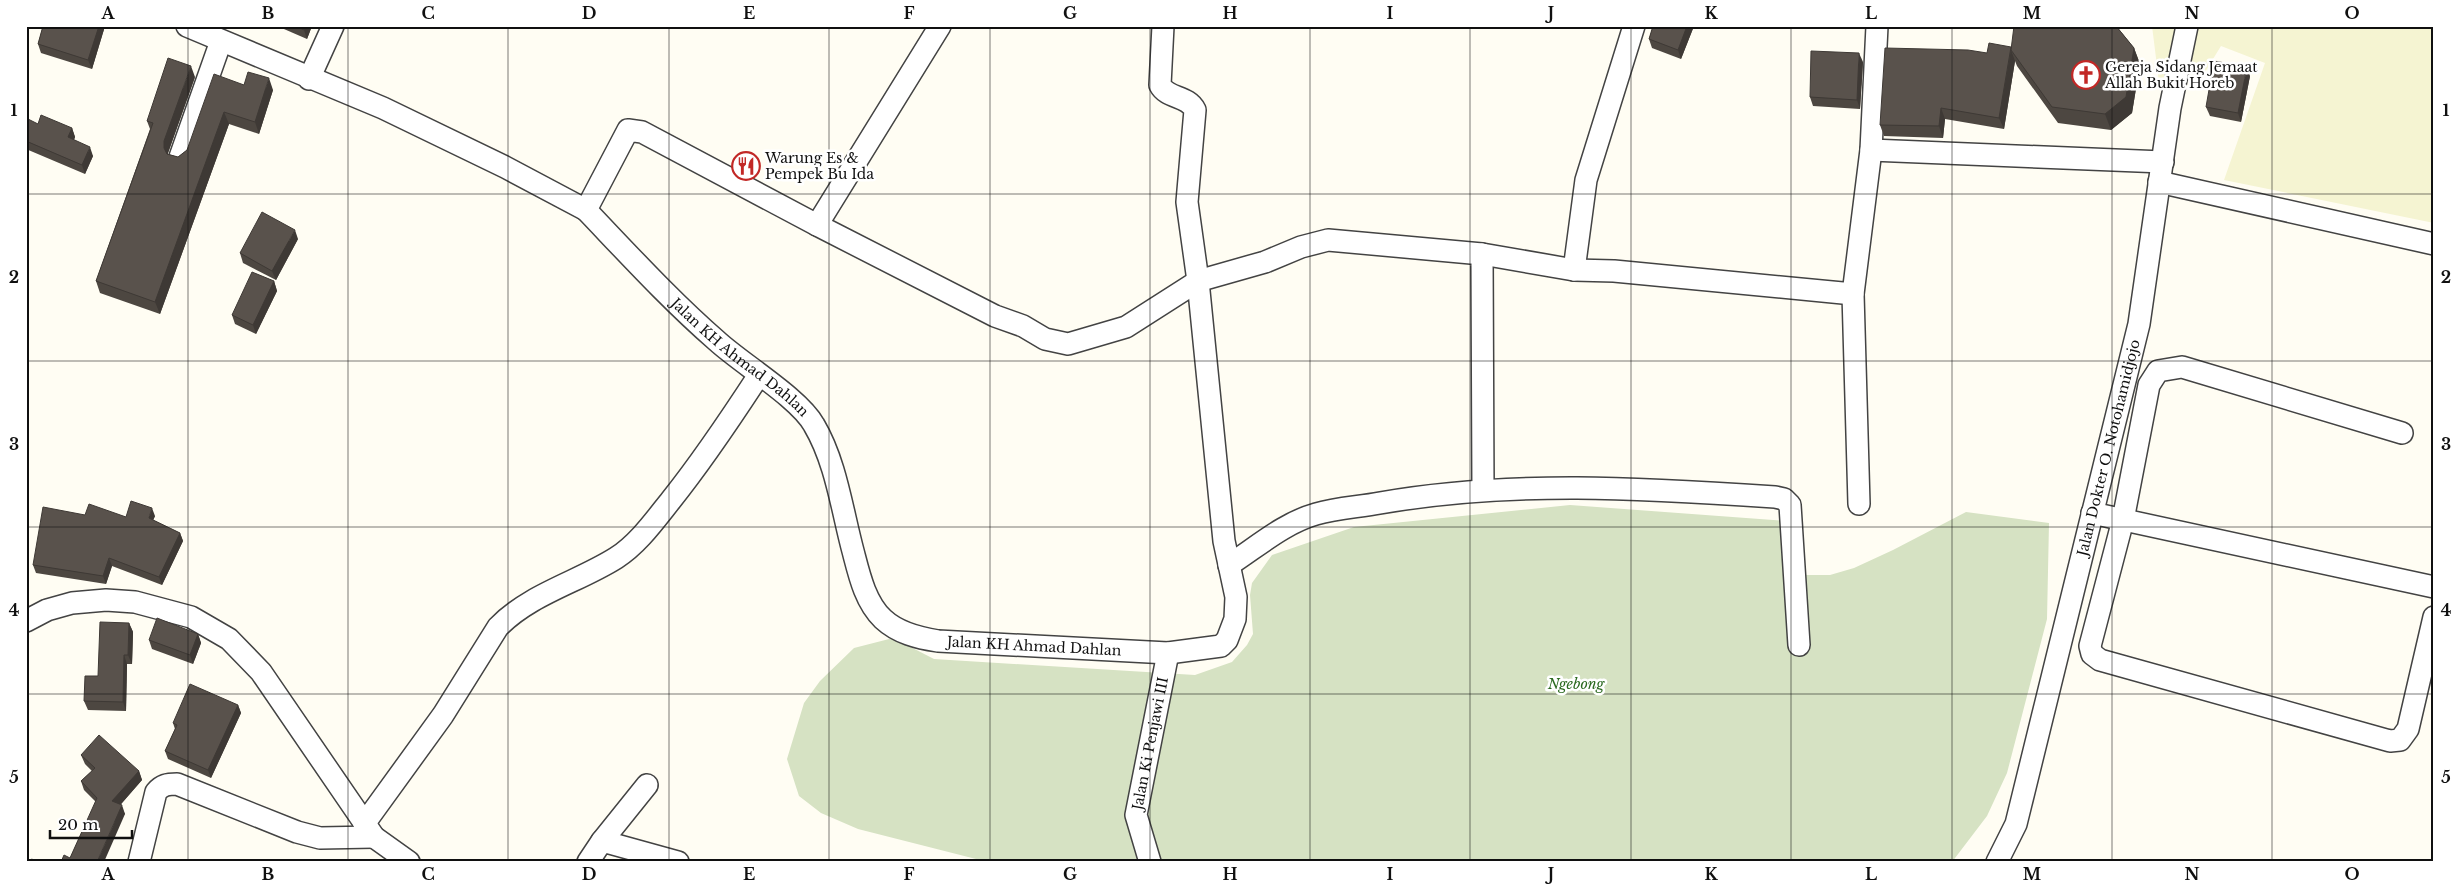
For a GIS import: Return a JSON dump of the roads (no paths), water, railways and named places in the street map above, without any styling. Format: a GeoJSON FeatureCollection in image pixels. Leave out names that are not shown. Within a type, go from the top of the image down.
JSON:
{"type":"FeatureCollection","features":[{"type":"Feature","properties":{"kind":"street","name":"Jalan KH Ahmad Dahlan"},"geometry":{"type":"LineString","coordinates":[[187,26],[309,79],[383,108],[506,168],[586,210],[676,304],[719,343],[799,407],[813,423],[829,459],[858,573],[874,608],[892,626],[913,636],[938,641],[1168,652],[1220,646],[1227,640],[1236,609],[1235,586],[1224,541],[1198,281],[1187,202],[1195,110],[1190,102],[1166,93],[1160,85],[1163,26]]}},
{"type":"Feature","properties":{"kind":"street"},"geometry":{"type":"LineString","coordinates":[[309,79],[333,26]]}},
{"type":"Feature","properties":{"kind":"street"},"geometry":{"type":"LineString","coordinates":[[818,225],[940,26]]}},
{"type":"Feature","properties":{"kind":"street"},"geometry":{"type":"LineString","coordinates":[[1574,270],[1586,180],[1634,26]]}},
{"type":"Feature","properties":{"kind":"street"},"geometry":{"type":"LineString","coordinates":[[1859,504],[1853,294],[1871,150],[1877,26]]}},
{"type":"Feature","properties":{"kind":"street","name":"Jalan Dokter O. Notohamidjojo"},"geometry":{"type":"LineString","coordinates":[[1997,862],[2016,824],[2138,324],[2170,108],[2188,26]]}},
{"type":"Feature","properties":{"kind":"street"},"geometry":{"type":"LineString","coordinates":[[180,157],[221,41]]}},
{"type":"Feature","properties":{"kind":"street"},"geometry":{"type":"LineString","coordinates":[[586,210],[628,130],[642,132],[995,316],[1023,326],[1045,339],[1068,344],[1126,327],[1198,281],[1265,262],[1301,247],[1328,240],[1482,254],[1574,270],[1614,271],[1853,294]]}},
{"type":"Feature","properties":{"kind":"street"},"geometry":{"type":"LineString","coordinates":[[1871,150],[2161,172],[2434,244]]}},
{"type":"Feature","properties":{"kind":"street"},"geometry":{"type":"LineString","coordinates":[[1482,254],[1482,490]]}},
{"type":"Feature","properties":{"kind":"street"},"geometry":{"type":"LineString","coordinates":[[2402,433],[2182,367],[2158,371],[2149,385],[2124,520],[2090,641],[2092,654],[2100,660],[2390,741],[2400,740],[2408,729],[2434,618]]}},
{"type":"Feature","properties":{"kind":"street"},"geometry":{"type":"LineString","coordinates":[[139,862],[156,792],[161,786],[168,784],[177,784],[297,832],[320,838],[369,830],[498,627],[506,618],[534,600],[617,557],[635,541],[653,523],[688,478],[723,430],[759,375]]}},
{"type":"Feature","properties":{"kind":"street"},"geometry":{"type":"LineString","coordinates":[[1229,565],[1279,530],[1316,514],[1428,494],[1573,487],[1650,488],[1784,499],[1790,505],[1791,510],[1799,645]]}},
{"type":"Feature","properties":{"kind":"street"},"geometry":{"type":"LineString","coordinates":[[2092,513],[2434,587]]}},
{"type":"Feature","properties":{"kind":"street"},"geometry":{"type":"LineString","coordinates":[[26,621],[47,610],[72,603],[106,600],[135,602],[191,617],[230,639],[261,672],[369,830],[409,862]]}},
{"type":"Feature","properties":{"kind":"street","name":"Jalan Ki Penjawi III"},"geometry":{"type":"LineString","coordinates":[[1150,862],[1136,815],[1168,652]]}},
{"type":"Feature","properties":{"kind":"street"},"geometry":{"type":"LineString","coordinates":[[588,862],[602,841],[647,785]]}},
{"type":"Feature","properties":{"kind":"street"},"geometry":{"type":"LineString","coordinates":[[602,841],[678,862]]}},
{"type":"Feature","properties":{"kind":"place","name":"Gereja Sidang Jemaat Allah Bukit Horeb"},"geometry":{"type":"Point","coordinates":[2086,75]}},
{"type":"Feature","properties":{"kind":"place","name":"Warung Es & Pempek Bu Ida"},"geometry":{"type":"Point","coordinates":[746,166]}},
{"type":"Feature","properties":{"kind":"park label","name":"Ngebong"},"geometry":{"type":"Point","coordinates":[1576,684]}}]}
